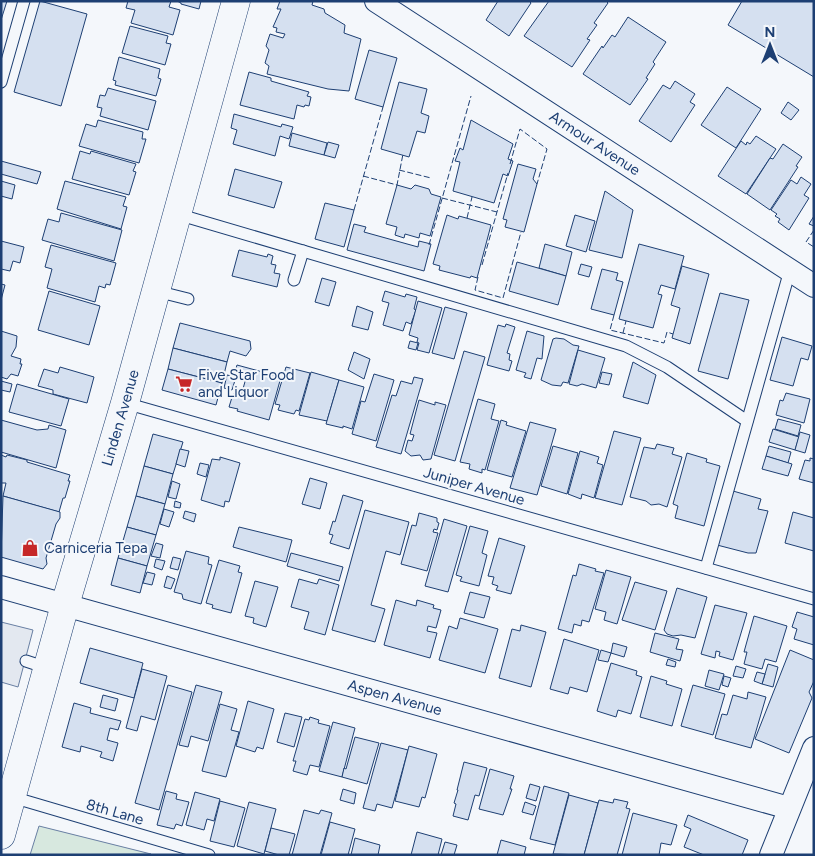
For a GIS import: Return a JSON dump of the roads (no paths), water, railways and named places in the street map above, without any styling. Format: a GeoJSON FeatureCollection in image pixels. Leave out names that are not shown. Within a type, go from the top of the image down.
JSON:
{"type":"FeatureCollection","features":[{"type":"Feature","properties":{"kind":"street","name":"Linden Avenue"},"geometry":{"type":"LineString","coordinates":[[1,835],[12,798],[37,665],[65,604],[125,403],[236,1]]}},
{"type":"Feature","properties":{"kind":"street","name":"Armour Avenue"},"geometry":{"type":"LineString","coordinates":[[376,1],[814,286]]}},
{"type":"Feature","properties":{"kind":"street","name":"Aspen Avenue"},"geometry":{"type":"LineString","coordinates":[[1,587],[789,808]]}},
{"type":"Feature","properties":{"kind":"street"},"geometry":{"type":"LineString","coordinates":[[771,855],[814,748]]}},
{"type":"Feature","properties":{"kind":"lane"},"geometry":{"type":"LineString","coordinates":[[1,82],[24,1]]}},
{"type":"Feature","properties":{"kind":"lane"},"geometry":{"type":"LineString","coordinates":[[177,214],[626,346],[667,367],[747,420]]}},
{"type":"Feature","properties":{"kind":"lane"},"geometry":{"type":"LineString","coordinates":[[294,280],[302,251]]}},
{"type":"Feature","properties":{"kind":"lane"},"geometry":{"type":"LineString","coordinates":[[706,568],[790,270]]}},
{"type":"Feature","properties":{"kind":"lane"},"geometry":{"type":"LineString","coordinates":[[156,291],[188,299]]}},
{"type":"Feature","properties":{"kind":"lane","name":"Juniper Avenue"},"geometry":{"type":"LineString","coordinates":[[125,403],[814,599]]}},
{"type":"Feature","properties":{"kind":"lane","name":"8th Lane"},"geometry":{"type":"LineString","coordinates":[[12,798],[209,855]]}},
{"type":"Feature","properties":{"kind":"place","name":"Five Star Food and Liquor"},"geometry":{"type":"Point","coordinates":[184,384]}},
{"type":"Feature","properties":{"kind":"place","name":"Carniceria Tepa"},"geometry":{"type":"Point","coordinates":[30,548]}}]}
